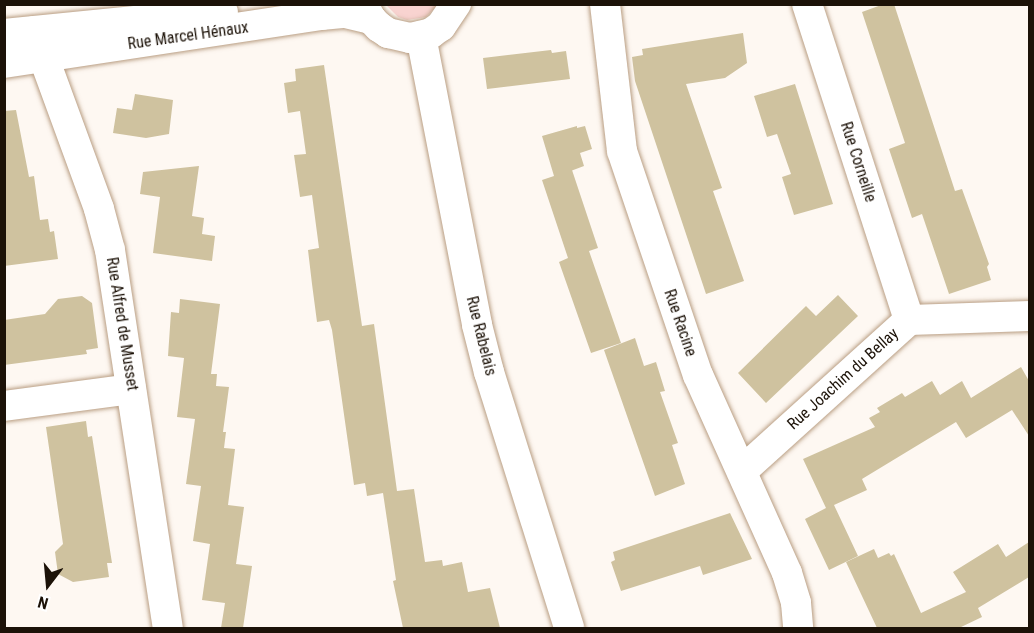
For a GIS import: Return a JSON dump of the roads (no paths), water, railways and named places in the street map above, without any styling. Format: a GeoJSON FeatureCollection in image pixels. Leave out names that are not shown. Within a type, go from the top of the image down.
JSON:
{"type":"FeatureCollection","features":[{"type":"Feature","properties":{"kind":"street","name":"Rue Marcel Hénaux"},"geometry":{"type":"LineString","coordinates":[[4,34],[298,4]]}},
{"type":"Feature","properties":{"kind":"street"},"geometry":{"type":"LineString","coordinates":[[367,12],[388,33],[399,36],[421,36],[441,26],[456,4]]}},
{"type":"Feature","properties":{"kind":"street","name":"Rue Racine"},"geometry":{"type":"LineString","coordinates":[[605,4],[622,150],[698,375],[787,573],[796,603],[798,628]]}},
{"type":"Feature","properties":{"kind":"street","name":"Rue Corneille"},"geometry":{"type":"LineString","coordinates":[[807,4],[909,320]]}},
{"type":"Feature","properties":{"kind":"street","name":"Rue Marcel Hénaux"},"geometry":{"type":"LineString","coordinates":[[4,63],[47,30],[367,12]]}},
{"type":"Feature","properties":{"kind":"street","name":"Rue Alfred de Musset"},"geometry":{"type":"LineString","coordinates":[[47,30],[106,231],[115,274],[168,628]]}},
{"type":"Feature","properties":{"kind":"street","name":"Rue Rabelais"},"geometry":{"type":"LineString","coordinates":[[421,36],[477,325],[569,628]]}},
{"type":"Feature","properties":{"kind":"street","name":"Rue Joachim du Bellay"},"geometry":{"type":"LineString","coordinates":[[742,471],[909,320],[1029,316]]}},
{"type":"Feature","properties":{"kind":"street"},"geometry":{"type":"LineString","coordinates":[[4,406],[131,389]]}}]}
